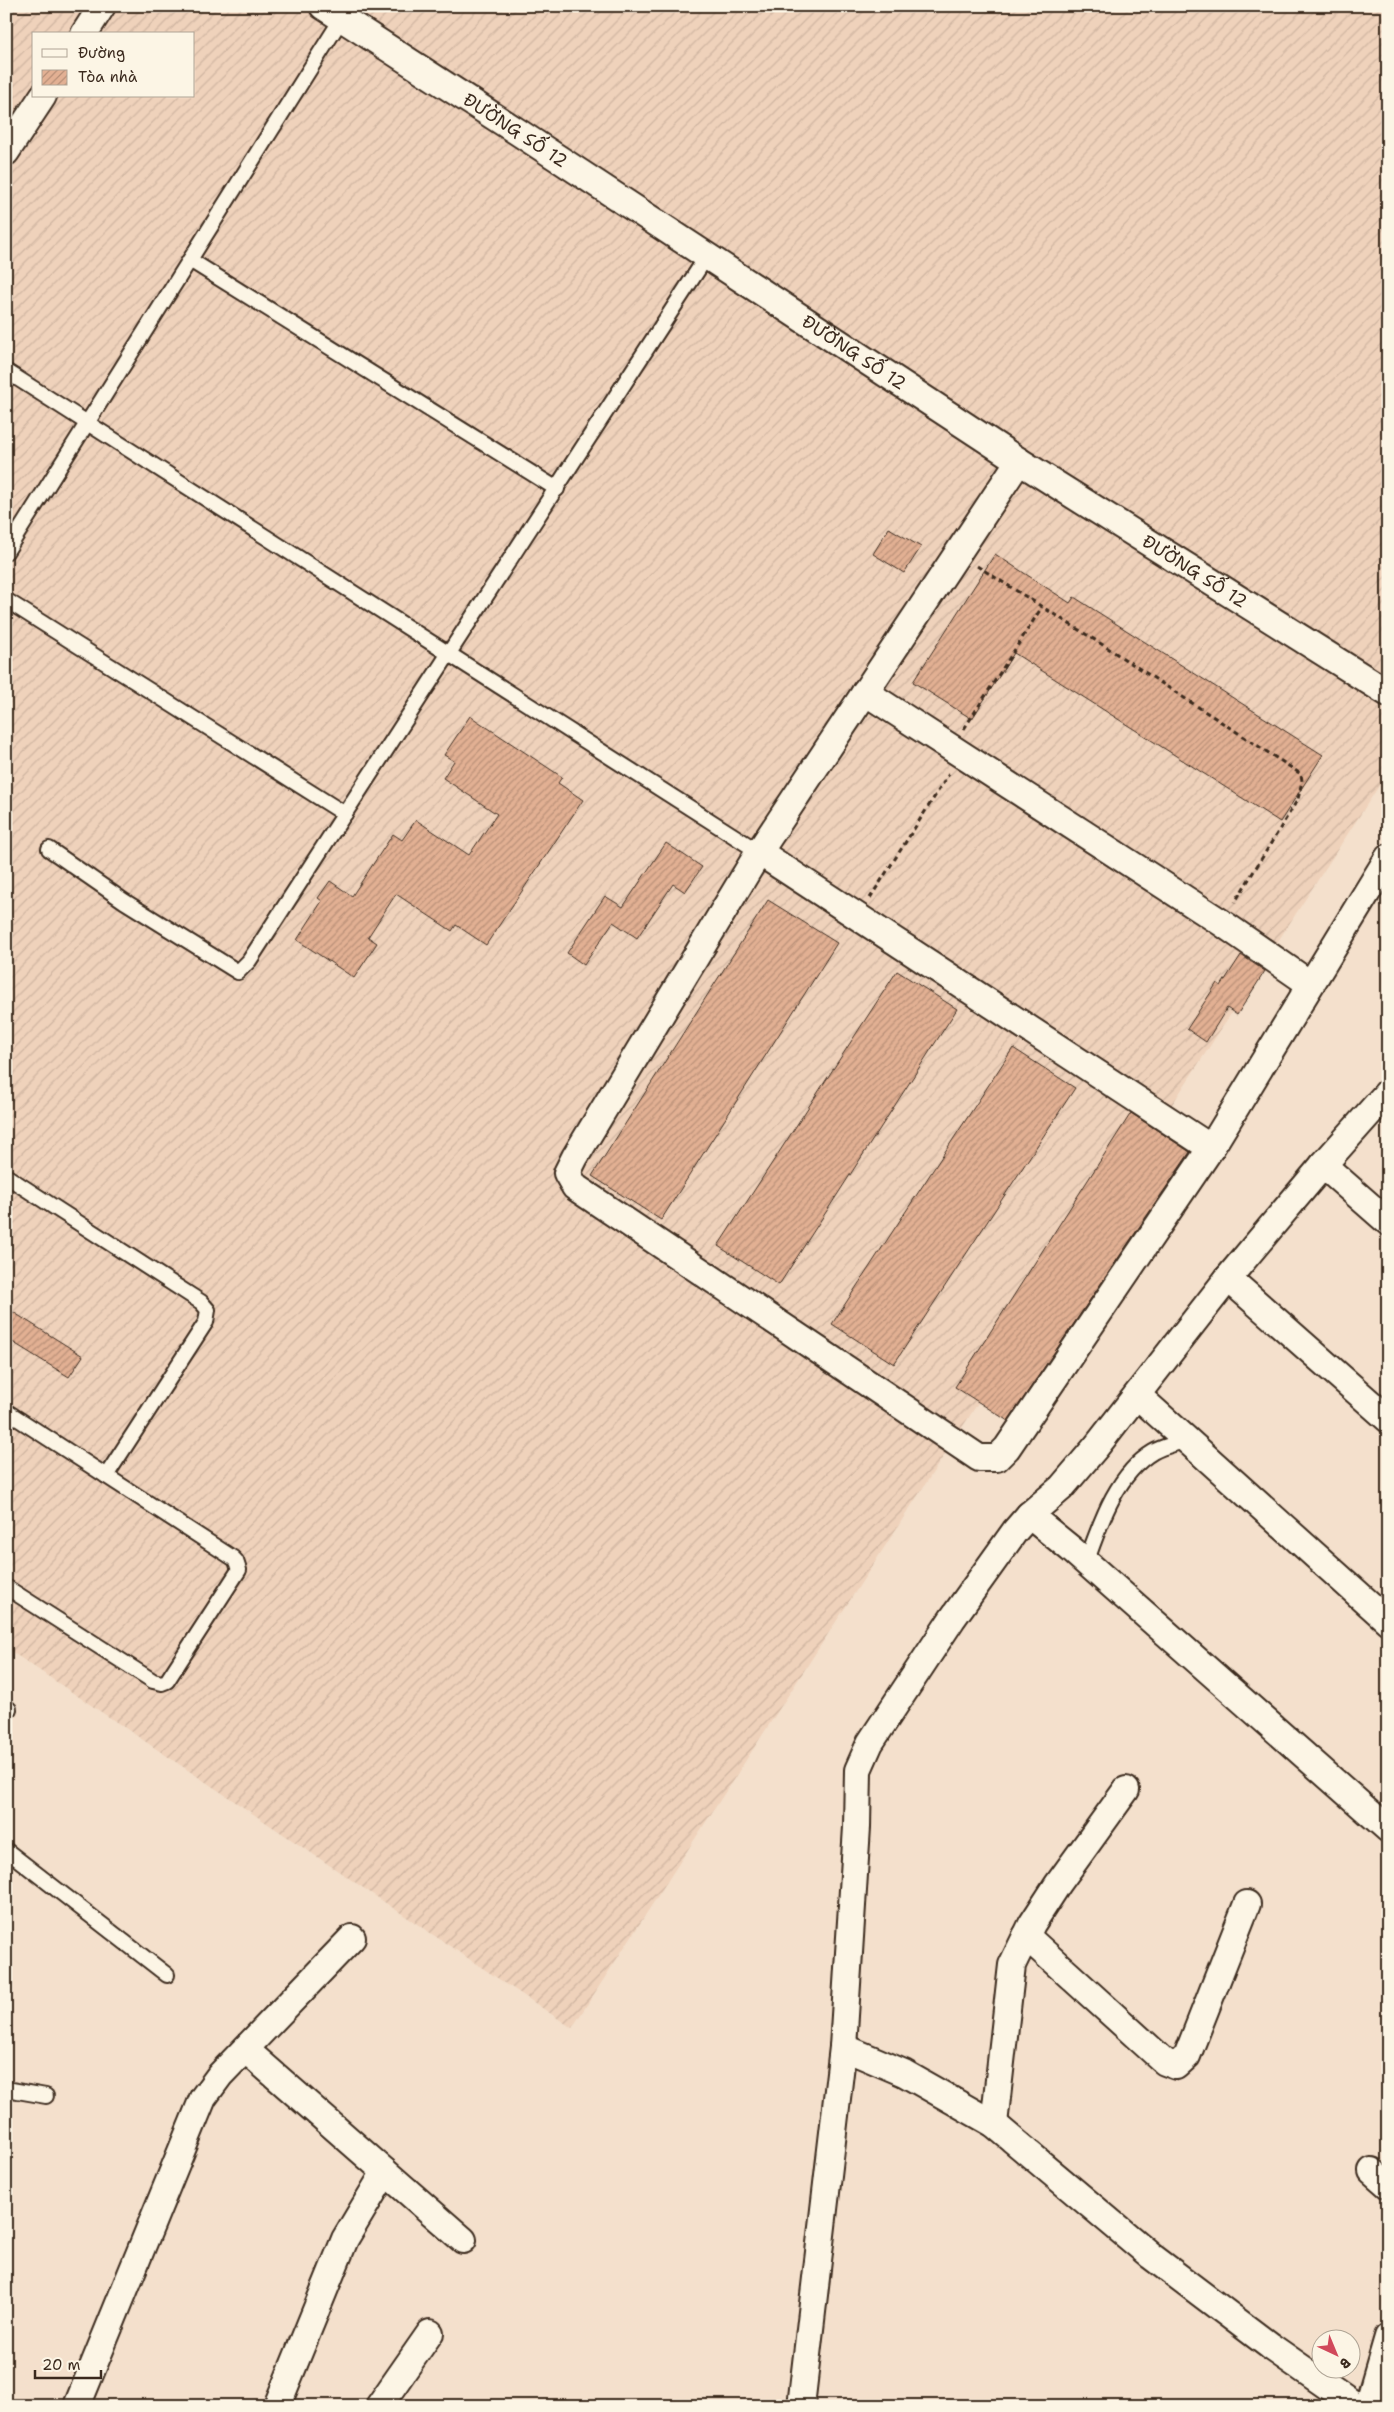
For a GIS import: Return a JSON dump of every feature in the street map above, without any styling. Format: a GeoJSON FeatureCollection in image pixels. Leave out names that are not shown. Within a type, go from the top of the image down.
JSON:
{"type":"FeatureCollection","features":[{"type":"Feature","properties":{"kind":"street"},"geometry":{"type":"LineString","coordinates":[[85,32],[102,6]]}},
{"type":"Feature","properties":{"kind":"street","name":"ĐƯỜNG SỐ 12"},"geometry":{"type":"LineString","coordinates":[[332,12],[1019,461],[1388,693]]}},
{"type":"Feature","properties":{"kind":"street"},"geometry":{"type":"LineString","coordinates":[[6,152],[42,98]]}},
{"type":"Feature","properties":{"kind":"street"},"geometry":{"type":"LineString","coordinates":[[1019,461],[759,852],[567,1173],[575,1187],[588,1198],[979,1458],[997,1458],[1008,1448],[1211,1148],[1388,858]]}},
{"type":"Feature","properties":{"kind":"street"},"geometry":{"type":"LineString","coordinates":[[865,692],[1222,923],[1310,984]]}},
{"type":"Feature","properties":{"kind":"street"},"geometry":{"type":"LineString","coordinates":[[759,852],[1211,1148]]}},
{"type":"Feature","properties":{"kind":"street"},"geometry":{"type":"LineString","coordinates":[[801,2406],[843,2047],[857,1827],[858,1770],[870,1743],[998,1553],[1029,1515],[1060,1488],[1137,1395],[1228,1278],[1323,1165],[1388,1092]]}},
{"type":"Feature","properties":{"kind":"street"},"geometry":{"type":"LineString","coordinates":[[1323,1165],[1388,1222]]}},
{"type":"Feature","properties":{"kind":"street"},"geometry":{"type":"LineString","coordinates":[[1228,1278],[1388,1419]]}},
{"type":"Feature","properties":{"kind":"street"},"geometry":{"type":"LineString","coordinates":[[1137,1395],[1388,1621]]}},
{"type":"Feature","properties":{"kind":"street"},"geometry":{"type":"LineString","coordinates":[[1029,1515],[1388,1829]]}},
{"type":"Feature","properties":{"kind":"street"},"geometry":{"type":"LineString","coordinates":[[994,2124],[1012,1965],[1026,1936],[1058,1884],[1126,1790]]}},
{"type":"Feature","properties":{"kind":"street"},"geometry":{"type":"LineString","coordinates":[[1026,1936],[1165,2062],[1176,2066],[1187,2056],[1247,1904]]}},
{"type":"Feature","properties":{"kind":"street"},"geometry":{"type":"LineString","coordinates":[[77,2406],[203,2098],[220,2075],[352,1938]]}},
{"type":"Feature","properties":{"kind":"street"},"geometry":{"type":"LineString","coordinates":[[843,2047],[904,2074],[994,2124],[1152,2256],[1270,2346],[1356,2406]]}},
{"type":"Feature","properties":{"kind":"street"},"geometry":{"type":"LineString","coordinates":[[246,2050],[463,2240]]}},
{"type":"Feature","properties":{"kind":"street"},"geometry":{"type":"LineString","coordinates":[[276,2406],[345,2239],[385,2172]]}},
{"type":"Feature","properties":{"kind":"street"},"geometry":{"type":"LineString","coordinates":[[379,2406],[430,2333]]}},
{"type":"Feature","properties":{"kind":"street"},"geometry":{"type":"LineString","coordinates":[[1368,2406],[1388,2337]]}},
{"type":"Feature","properties":{"kind":"lane"},"geometry":{"type":"LineString","coordinates":[[6,552],[190,260],[332,12]]}},
{"type":"Feature","properties":{"kind":"lane"},"geometry":{"type":"LineString","coordinates":[[49,849],[124,901],[238,972],[249,961],[557,489],[706,256]]}},
{"type":"Feature","properties":{"kind":"lane"},"geometry":{"type":"LineString","coordinates":[[190,260],[557,489]]}},
{"type":"Feature","properties":{"kind":"lane"},"geometry":{"type":"LineString","coordinates":[[6,371],[449,652],[759,852]]}},
{"type":"Feature","properties":{"kind":"lane"},"geometry":{"type":"LineString","coordinates":[[6,600],[345,814]]}},
{"type":"Feature","properties":{"kind":"lane"},"geometry":{"type":"LineString","coordinates":[[6,1176],[201,1302],[208,1310],[206,1322],[106,1476]]}},
{"type":"Feature","properties":{"kind":"lane"},"geometry":{"type":"LineString","coordinates":[[6,1411],[233,1558],[238,1566],[237,1574],[167,1680],[162,1683],[153,1682],[6,1587]]}},
{"type":"Feature","properties":{"kind":"lane"},"geometry":{"type":"LineString","coordinates":[[1086,1563],[1101,1521],[1130,1472],[1154,1452],[1186,1440]]}},
{"type":"Feature","properties":{"kind":"lane"},"geometry":{"type":"LineString","coordinates":[[6,1850],[166,1975]]}},
{"type":"Feature","properties":{"kind":"lane"},"geometry":{"type":"LineString","coordinates":[[6,2089],[46,2096]]}},
{"type":"Feature","properties":{"kind":"path"},"geometry":{"type":"LineString","coordinates":[[957,554],[1301,774],[1298,799],[1222,923]]}},
{"type":"Feature","properties":{"kind":"path"},"geometry":{"type":"LineString","coordinates":[[858,917],[1042,607]]}},
{"type":"Feature","properties":{"kind":"shaded area"},"geometry":{"type":"Polygon","coordinates":[[[6,6],[1388,6],[1388,772],[572,2028],[6,1648],[6,6]]]}},
{"type":"Feature","properties":{"kind":"building"},"geometry":{"type":"Polygon","coordinates":[[[889,528],[921,547],[904,573],[873,554],[889,528]]]}},
{"type":"Feature","properties":{"kind":"building"},"geometry":{"type":"Polygon","coordinates":[[[995,554],[1070,603],[1074,597],[1323,755],[1280,822],[1014,653],[972,719],[913,682],[995,554]]]}},
{"type":"Feature","properties":{"kind":"building"},"geometry":{"type":"Polygon","coordinates":[[[470,716],[562,777],[558,783],[583,800],[486,945],[456,925],[452,931],[396,894],[368,937],[377,943],[354,978],[297,940],[322,901],[318,898],[330,881],[352,896],[393,834],[402,840],[416,820],[469,855],[497,814],[443,778],[454,761],[444,755],[470,716]]]}},
{"type":"Feature","properties":{"kind":"building"},"geometry":{"type":"Polygon","coordinates":[[[666,843],[702,867],[685,892],[673,884],[637,938],[613,922],[584,965],[567,953],[605,896],[623,907],[666,843]]]}},
{"type":"Feature","properties":{"kind":"building"},"geometry":{"type":"Polygon","coordinates":[[[768,900],[837,943],[661,1220],[592,1176],[768,900]]]}},
{"type":"Feature","properties":{"kind":"building"},"geometry":{"type":"Polygon","coordinates":[[[1241,955],[1265,971],[1237,1015],[1227,1008],[1206,1042],[1187,1029],[1217,983],[1221,986],[1241,955]]]}},
{"type":"Feature","properties":{"kind":"building"},"geometry":{"type":"Polygon","coordinates":[[[897,971],[957,1009],[779,1285],[718,1246],[897,971]]]}},
{"type":"Feature","properties":{"kind":"building"},"geometry":{"type":"Polygon","coordinates":[[[1013,1048],[1075,1088],[894,1364],[832,1324],[1013,1048]]]}},
{"type":"Feature","properties":{"kind":"building"},"geometry":{"type":"Polygon","coordinates":[[[1131,1113],[1190,1152],[1008,1421],[955,1387],[1131,1113]]]}},
{"type":"Feature","properties":{"kind":"building"},"geometry":{"type":"Polygon","coordinates":[[[13,1312],[83,1356],[69,1377],[6,1338],[6,1322],[13,1312]]]}}]}
